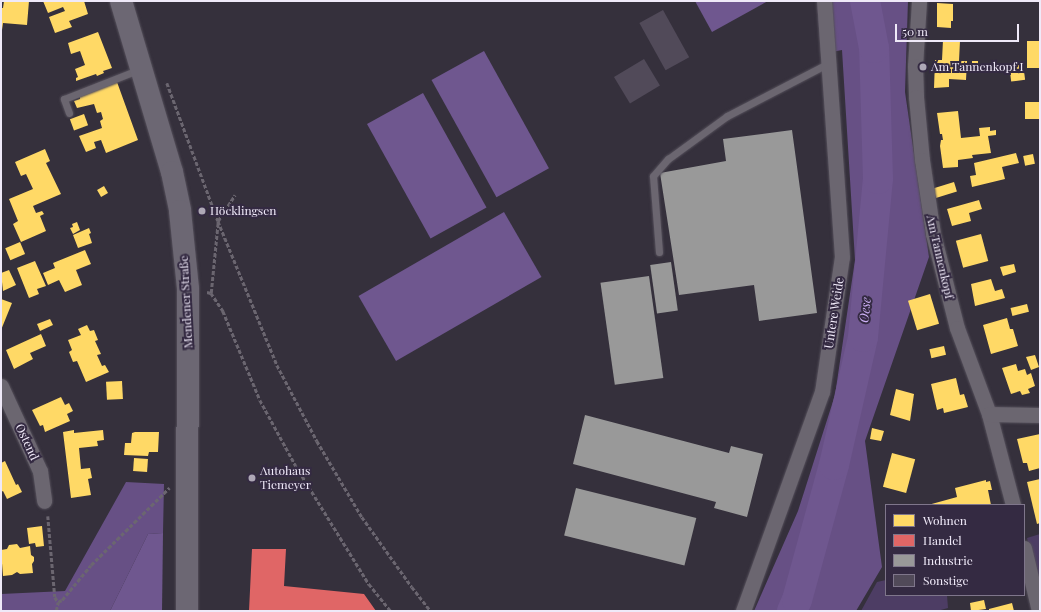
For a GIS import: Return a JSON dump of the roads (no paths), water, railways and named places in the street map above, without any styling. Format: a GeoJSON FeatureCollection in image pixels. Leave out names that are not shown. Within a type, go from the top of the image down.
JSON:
{"type":"FeatureCollection","features":[{"type":"Feature","properties":{"kind":"main road","name":"Mendener Straße"},"geometry":{"type":"LineString","coordinates":[[121,1],[172,172],[180,211],[188,289],[189,468],[187,611]]}},
{"type":"Feature","properties":{"kind":"street","name":"Untere Weide"},"geometry":{"type":"LineString","coordinates":[[743,611],[822,392],[842,258],[824,1]]}},
{"type":"Feature","properties":{"kind":"street","name":"Am Tannenkopf"},"geometry":{"type":"LineString","coordinates":[[919,1],[915,66],[916,97],[928,205],[956,328],[989,414],[1013,504]]}},
{"type":"Feature","properties":{"kind":"street","name":"Ostend"},"geometry":{"type":"LineString","coordinates":[[1,386],[40,471],[44,501]]}},
{"type":"Feature","properties":{"kind":"street"},"geometry":{"type":"LineString","coordinates":[[989,414],[1040,415]]}},
{"type":"Feature","properties":{"kind":"street"},"geometry":{"type":"LineString","coordinates":[[1025,552],[1039,611]]}},
{"type":"Feature","properties":{"kind":"lane"},"geometry":{"type":"LineString","coordinates":[[659,252],[653,176],[668,159],[727,116],[829,63]]}},
{"type":"Feature","properties":{"kind":"lane"},"geometry":{"type":"LineString","coordinates":[[69,113],[64,99],[142,68]]}},
{"type":"Feature","properties":{"kind":"waterway","name":"Oese"},"geometry":{"type":"LineString","coordinates":[[792,611],[797,600],[834,465],[863,337],[878,179],[874,48],[865,1]]}},
{"type":"Feature","properties":{"kind":"place","name":"Am Tannenkopf I"},"geometry":{"type":"Point","coordinates":[923,67]}},
{"type":"Feature","properties":{"kind":"place","name":"Höcklingsen"},"geometry":{"type":"Point","coordinates":[202,211]}},
{"type":"Feature","properties":{"kind":"place","name":"Autohaus Tiemeyer"},"geometry":{"type":"Point","coordinates":[252,478]}}]}
